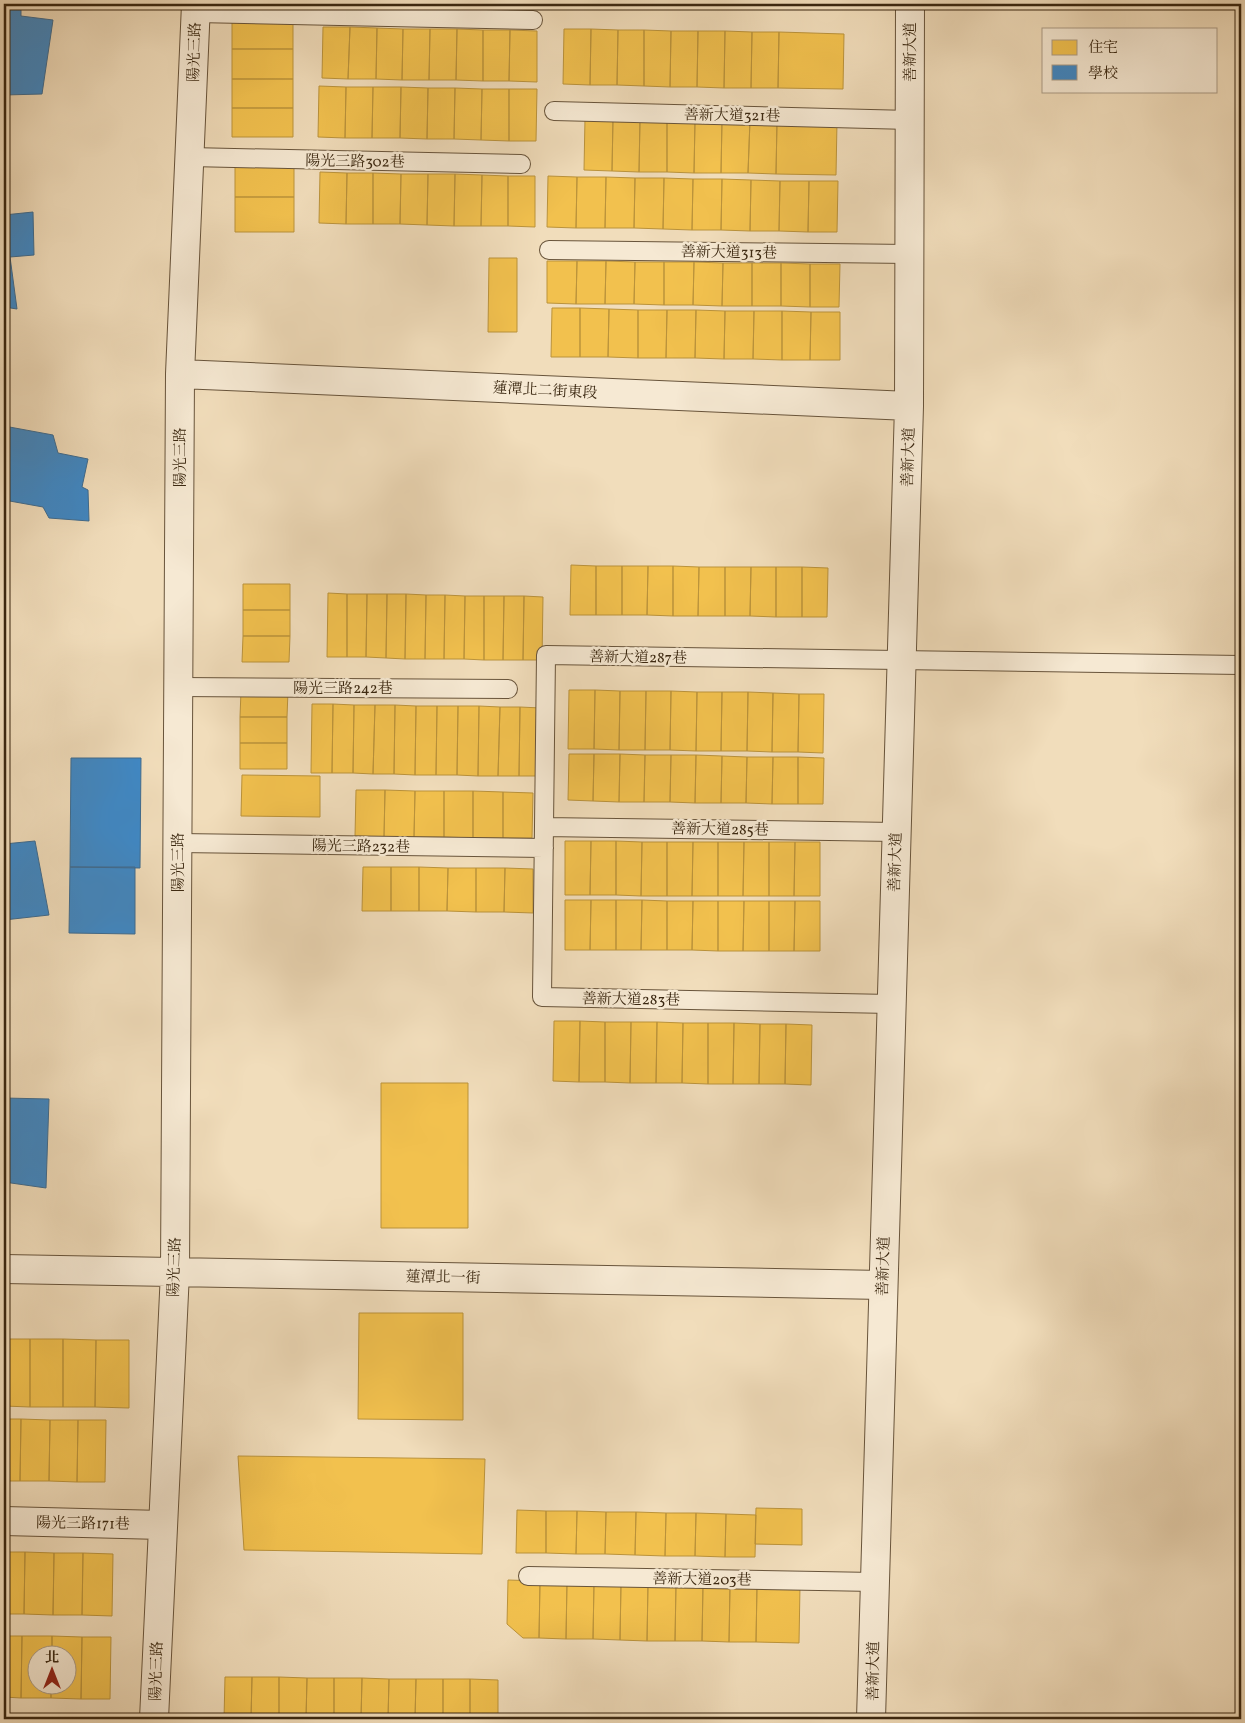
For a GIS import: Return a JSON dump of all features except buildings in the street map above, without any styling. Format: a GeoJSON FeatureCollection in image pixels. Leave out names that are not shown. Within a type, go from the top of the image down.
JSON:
{"type":"FeatureCollection","features":[{"type":"Feature","properties":{"kind":"street","name":"善新大道"},"geometry":{"type":"LineString","coordinates":[[872,1719],[909,406],[910,4]]}},
{"type":"Feature","properties":{"kind":"street","name":"陽光三路"},"geometry":{"type":"LineString","coordinates":[[154,1719],[174,1272],[180,374],[196,8]]}},
{"type":"Feature","properties":{"kind":"street","name":"蓮潭北二街東段"},"geometry":{"type":"LineString","coordinates":[[180,374],[909,406]]}},
{"type":"Feature","properties":{"kind":"street","name":"蓮潭北一街"},"geometry":{"type":"LineString","coordinates":[[4,1270],[883,1285]]}},
{"type":"Feature","properties":{"kind":"street","name":"陽光三路171巷"},"geometry":{"type":"LineString","coordinates":[[4,1521],[162,1524]]}},
{"type":"Feature","properties":{"kind":"lane"},"geometry":{"type":"LineString","coordinates":[[196,8],[533,20]]}},
{"type":"Feature","properties":{"kind":"lane","name":"善新大道321巷"},"geometry":{"type":"LineString","coordinates":[[554,111],[910,120]]}},
{"type":"Feature","properties":{"kind":"lane","name":"陽光三路302巷"},"geometry":{"type":"LineString","coordinates":[[190,158],[521,164]]}},
{"type":"Feature","properties":{"kind":"lane","name":"善新大道313巷"},"geometry":{"type":"LineString","coordinates":[[549,250],[909,254]]}},
{"type":"Feature","properties":{"kind":"lane","name":"善新大道287巷"},"geometry":{"type":"LineString","coordinates":[[544,827],[546,655],[901,660]]}},
{"type":"Feature","properties":{"kind":"lane"},"geometry":{"type":"LineString","coordinates":[[901,660],[1241,665]]}},
{"type":"Feature","properties":{"kind":"lane","name":"陽光三路242巷"},"geometry":{"type":"LineString","coordinates":[[178,687],[508,689]]}},
{"type":"Feature","properties":{"kind":"lane","name":"善新大道285巷"},"geometry":{"type":"LineString","coordinates":[[544,827],[896,832]]}},
{"type":"Feature","properties":{"kind":"lane","name":"善新大道283巷"},"geometry":{"type":"LineString","coordinates":[[544,827],[542,997],[891,1004]]}},
{"type":"Feature","properties":{"kind":"lane","name":"陽光三路232巷"},"geometry":{"type":"LineString","coordinates":[[178,843],[544,848]]}},
{"type":"Feature","properties":{"kind":"lane","name":"善新大道203巷"},"geometry":{"type":"LineString","coordinates":[[528,1576],[875,1582]]}}]}
